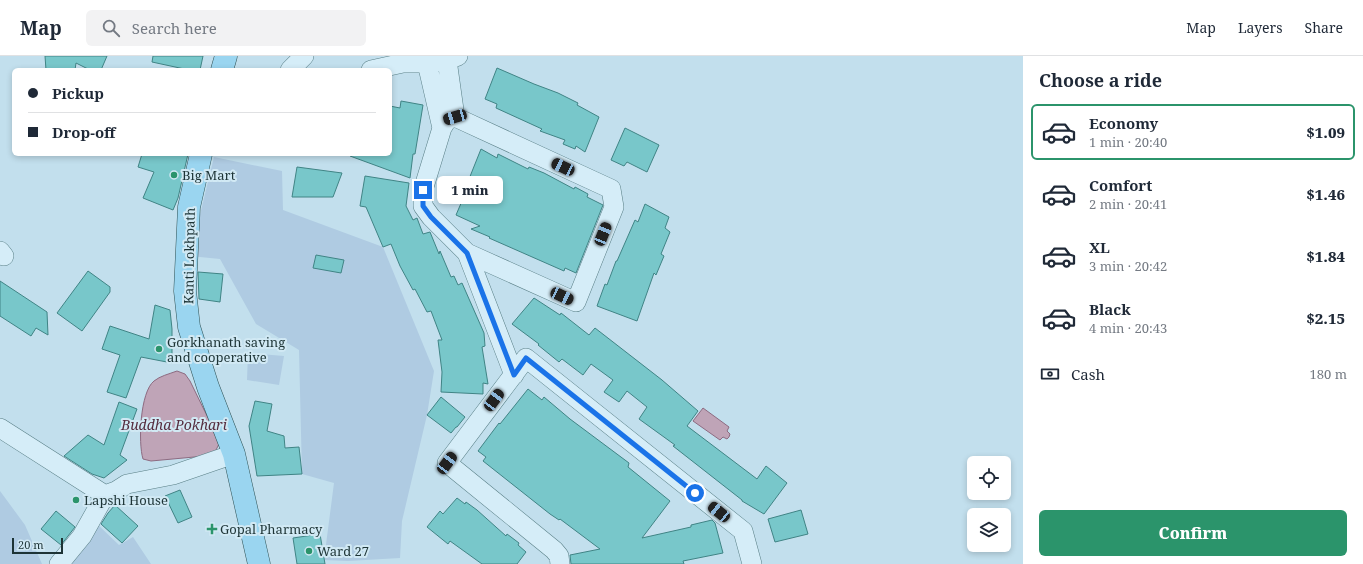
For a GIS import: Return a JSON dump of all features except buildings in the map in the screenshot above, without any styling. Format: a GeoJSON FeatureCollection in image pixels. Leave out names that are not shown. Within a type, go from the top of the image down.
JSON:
{"type":"FeatureCollection","features":[{"type":"Feature","properties":{"kind":"main road"},"geometry":{"type":"LineString","coordinates":[[223,68],[226,56]]}},
{"type":"Feature","properties":{"kind":"main road","name":"Kanti Lokhpath"},"geometry":{"type":"LineString","coordinates":[[201,156],[189,207],[185,291],[189,327],[208,387],[234,454],[259,564]]}},
{"type":"Feature","properties":{"kind":"street"},"geometry":{"type":"LineString","coordinates":[[292,68],[304,56]]}},
{"type":"Feature","properties":{"kind":"street"},"geometry":{"type":"LineString","coordinates":[[379,68],[403,63],[427,63],[453,58],[449,123],[423,190],[423,206],[431,217],[467,253],[576,302],[614,207],[611,189],[449,123],[427,63]]}},
{"type":"Feature","properties":{"kind":"street"},"geometry":{"type":"LineString","coordinates":[[467,253],[514,375]]}},
{"type":"Feature","properties":{"kind":"street"},"geometry":{"type":"LineString","coordinates":[[560,564],[559,556],[554,550],[447,463],[526,358],[743,531],[752,564]]}},
{"type":"Feature","properties":{"kind":"street"},"geometry":{"type":"LineString","coordinates":[[0,428],[105,495]]}},
{"type":"Feature","properties":{"kind":"street"},"geometry":{"type":"LineString","coordinates":[[59,564],[82,536],[105,495],[116,491],[127,484],[173,475],[234,454]]}},
{"type":"Feature","properties":{"kind":"shaded area"},"geometry":{"type":"Polygon","coordinates":[[[214,157],[282,171],[283,210],[383,247],[434,371],[427,415],[402,521],[400,558],[348,561],[324,560],[334,483],[302,474],[299,350],[256,324],[220,259],[190,256],[214,157]]]}},
{"type":"Feature","properties":{"kind":"shaded area"},"geometry":{"type":"Polygon","coordinates":[[[248,353],[284,356],[279,385],[247,380],[248,353]]]}},
{"type":"Feature","properties":{"kind":"shaded area"},"geometry":{"type":"Polygon","coordinates":[[[0,491],[25,525],[42,564],[0,564],[0,491]]]}},
{"type":"Feature","properties":{"kind":"shaded area"},"geometry":{"type":"Polygon","coordinates":[[[95,522],[119,545],[133,537],[151,564],[64,564],[95,522]]]}},
{"type":"Feature","properties":{"kind":"water","name":"Buddha Pokhari"},"geometry":{"type":"Polygon","coordinates":[[[177,371],[185,374],[190,381],[219,444],[215,452],[205,456],[151,461],[143,459],[141,452],[141,418],[149,387],[154,381],[162,376],[177,371]]]}},
{"type":"Feature","properties":{"kind":"water"},"geometry":{"type":"Polygon","coordinates":[[[703,408],[729,427],[727,431],[730,434],[727,439],[723,437],[720,440],[693,421],[703,408]]]}},
{"type":"Feature","properties":{"kind":"place","name":"Big Mart"},"geometry":{"type":"Point","coordinates":[174,175]}},
{"type":"Feature","properties":{"kind":"place","name":"Gorkhanath saving and cooperative"},"geometry":{"type":"Point","coordinates":[159,349]}},
{"type":"Feature","properties":{"kind":"place","name":"Lapshi House"},"geometry":{"type":"Point","coordinates":[76,500]}},
{"type":"Feature","properties":{"kind":"place","name":"Gopal Pharmacy"},"geometry":{"type":"Point","coordinates":[212,529]}},
{"type":"Feature","properties":{"kind":"place","name":"Ward 27"},"geometry":{"type":"Point","coordinates":[309,551]}},
{"type":"Feature","properties":{"kind":"route"},"geometry":{"type":"LineString","coordinates":[[423,190],[423,206],[431,217],[467,253],[514,375],[526,358],[695,493]]}}]}
